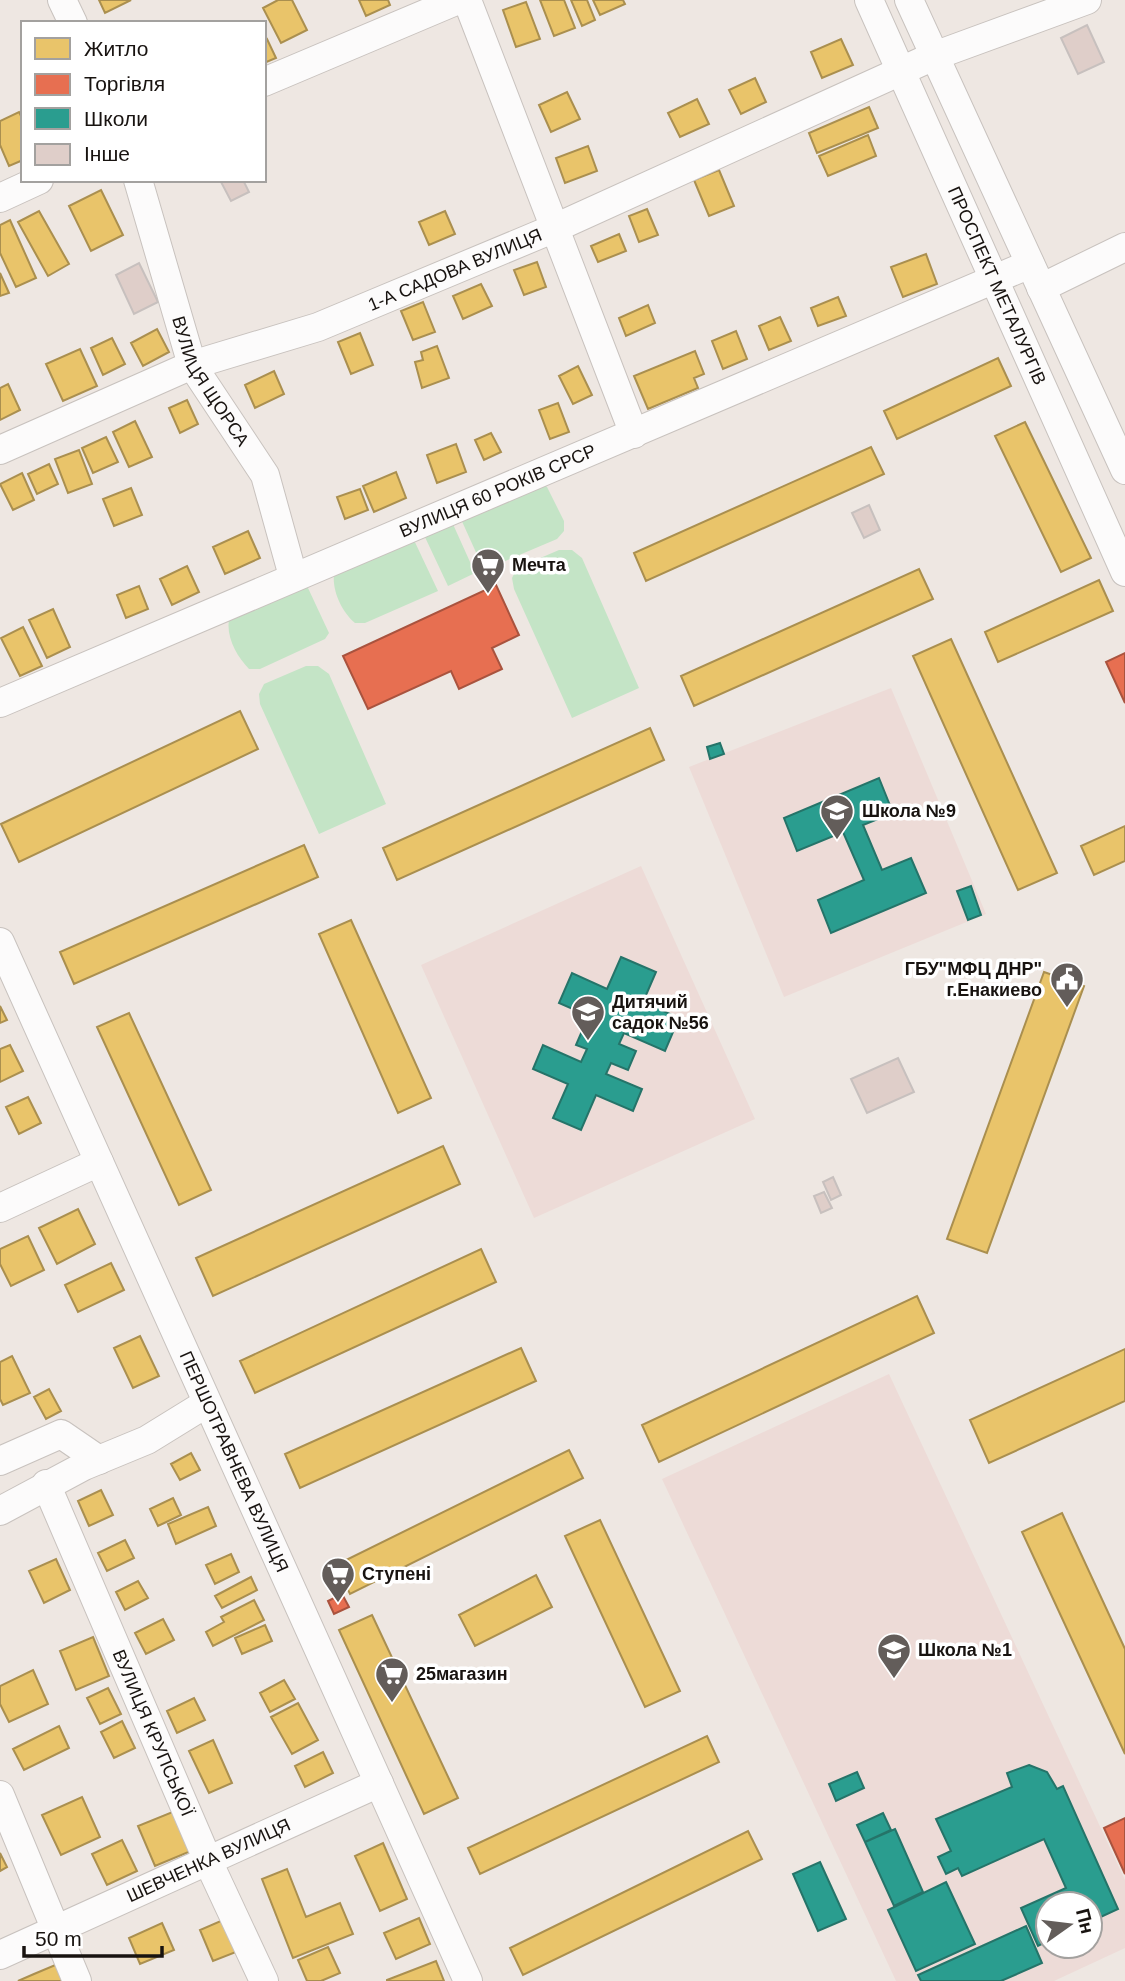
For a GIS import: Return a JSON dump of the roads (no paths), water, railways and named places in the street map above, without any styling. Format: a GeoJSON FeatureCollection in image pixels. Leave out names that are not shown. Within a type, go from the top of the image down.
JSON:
{"type":"FeatureCollection","features":[{"type":"Feature","properties":{"kind":"street"},"geometry":{"type":"LineString","coordinates":[[62,0],[71,21]]}},
{"type":"Feature","properties":{"kind":"street"},"geometry":{"type":"LineString","coordinates":[[266,81],[458,0]]}},
{"type":"Feature","properties":{"kind":"street"},"geometry":{"type":"LineString","coordinates":[[467,0],[634,434]]}},
{"type":"Feature","properties":{"kind":"street","name":"ПРОСПЕКТ МЕТАЛУРГІВ"},"geometry":{"type":"LineString","coordinates":[[869,0],[1125,572]]}},
{"type":"Feature","properties":{"kind":"street","name":"ПРОСПЕКТ МЕТАЛУРГІВ"},"geometry":{"type":"LineString","coordinates":[[909,0],[1125,467]]}},
{"type":"Feature","properties":{"kind":"street"},"geometry":{"type":"LineString","coordinates":[[934,56],[1087,0]]}},
{"type":"Feature","properties":{"kind":"street","name":"1-А САДОВА ВУЛИЦЯ"},"geometry":{"type":"LineString","coordinates":[[0,450],[192,365],[318,327],[555,228],[934,56]]}},
{"type":"Feature","properties":{"kind":"street"},"geometry":{"type":"LineString","coordinates":[[0,198],[35,182]]}},
{"type":"Feature","properties":{"kind":"street","name":"ВУЛИЦЯ ЩОРСА"},"geometry":{"type":"LineString","coordinates":[[139,182],[192,365],[265,475],[293,576]]}},
{"type":"Feature","properties":{"kind":"street"},"geometry":{"type":"LineString","coordinates":[[1036,276],[1125,247]]}},
{"type":"Feature","properties":{"kind":"street","name":"ВУЛИЦЯ 60 РОКІВ СРСР"},"geometry":{"type":"LineString","coordinates":[[0,703],[994,278],[1036,276]]}},
{"type":"Feature","properties":{"kind":"street"},"geometry":{"type":"LineString","coordinates":[[1074,458],[1111,439]]}},
{"type":"Feature","properties":{"kind":"street","name":"ПЕРШОТРАВНЕВА ВУЛИЦЯ"},"geometry":{"type":"LineString","coordinates":[[0,942],[468,1981]]}},
{"type":"Feature","properties":{"kind":"street"},"geometry":{"type":"LineString","coordinates":[[0,1208],[99,1162]]}},
{"type":"Feature","properties":{"kind":"street"},"geometry":{"type":"LineString","coordinates":[[0,1511],[46,1485],[147,1440],[207,1403]]}},
{"type":"Feature","properties":{"kind":"street"},"geometry":{"type":"LineString","coordinates":[[0,1461],[61,1434],[99,1460]]}},
{"type":"Feature","properties":{"kind":"street","name":"ВУЛИЦЯ КРУПСЬКОЇ"},"geometry":{"type":"LineString","coordinates":[[46,1485],[208,1861],[264,1981]]}},
{"type":"Feature","properties":{"kind":"street","name":"ШЕВЧЕНКА ВУЛИЦЯ"},"geometry":{"type":"LineString","coordinates":[[0,1955],[379,1783]]}},
{"type":"Feature","properties":{"kind":"street"},"geometry":{"type":"LineString","coordinates":[[0,1795],[78,1981]]}},
{"type":"Feature","properties":{"kind":"place","name":"Мечта"},"geometry":{"type":"Point","coordinates":[488,595]}},
{"type":"Feature","properties":{"kind":"place","name":"Школа №9"},"geometry":{"type":"Point","coordinates":[837,841]}},
{"type":"Feature","properties":{"kind":"place","name":"ГБУ\"МФЦ ДНР\" г.Енакиево"},"geometry":{"type":"Point","coordinates":[1067,1009]}},
{"type":"Feature","properties":{"kind":"place","name":"Дитячий садок №56"},"geometry":{"type":"Point","coordinates":[588,1042]}},
{"type":"Feature","properties":{"kind":"place","name":"Ступені"},"geometry":{"type":"Point","coordinates":[338,1604]}},
{"type":"Feature","properties":{"kind":"place","name":"Школа №1"},"geometry":{"type":"Point","coordinates":[894,1680]}},
{"type":"Feature","properties":{"kind":"place","name":"25магазин"},"geometry":{"type":"Point","coordinates":[392,1704]}}]}
